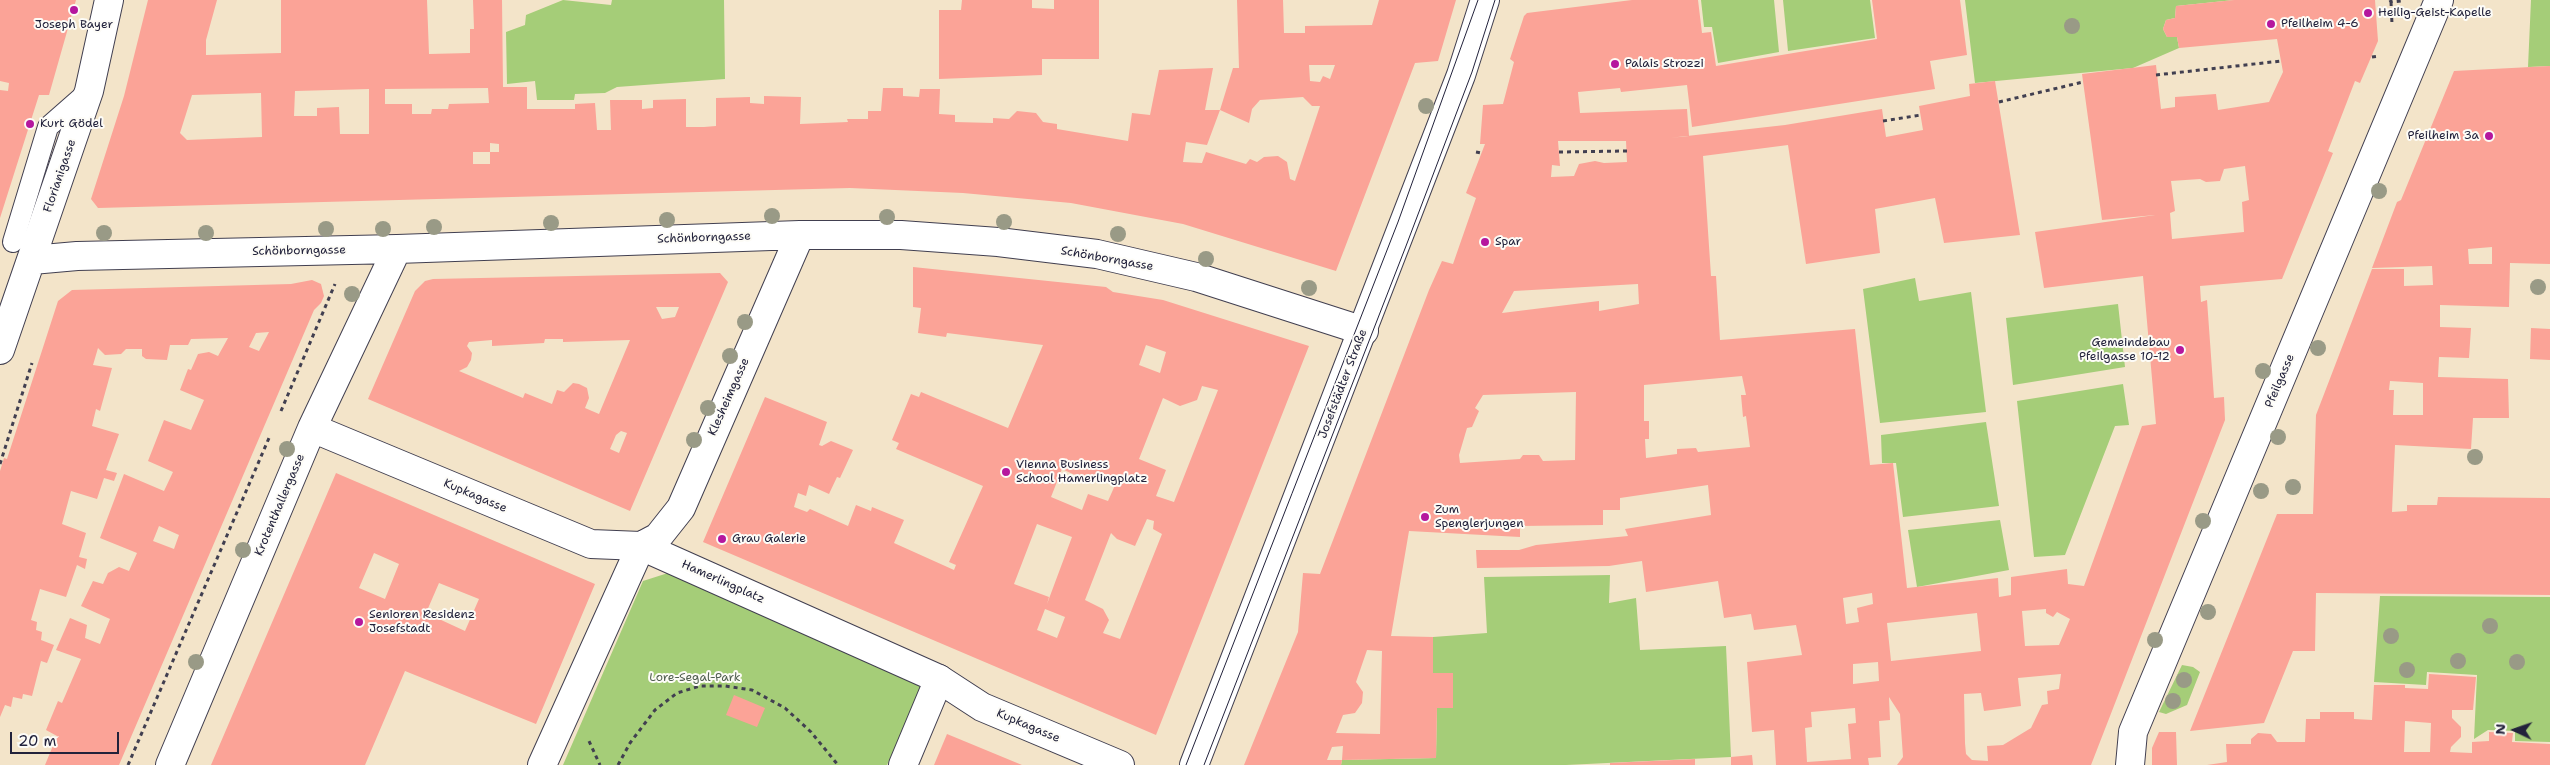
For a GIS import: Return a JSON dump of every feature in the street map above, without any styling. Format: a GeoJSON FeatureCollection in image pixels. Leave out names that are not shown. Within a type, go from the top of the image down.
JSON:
{"type":"FeatureCollection","features":[{"type":"Feature","properties":{"kind":"street","name":"Florianigasse"},"geometry":{"type":"LineString","coordinates":[[0,350],[89,91],[109,0]]}},
{"type":"Feature","properties":{"kind":"street","name":"Josefstädter Straße"},"geometry":{"type":"LineString","coordinates":[[1194,765],[1364,331],[1461,75],[1485,0]]}},
{"type":"Feature","properties":{"kind":"street","name":"Pfeilgasse"},"geometry":{"type":"LineString","coordinates":[[2130,765],[2133,732],[2439,0]]}},
{"type":"Feature","properties":{"kind":"street","name":"Schönborngasse"},"geometry":{"type":"LineString","coordinates":[[32,260],[76,256],[397,249],[800,235],[901,235],[998,242],[1097,254],[1196,277],[1364,331]]}},
{"type":"Feature","properties":{"kind":"street","name":"Klesheimgasse"},"geometry":{"type":"LineString","coordinates":[[641,546],[658,537],[681,508],[800,235]]}},
{"type":"Feature","properties":{"kind":"street","name":"Krotenthallergasse"},"geometry":{"type":"LineString","coordinates":[[170,765],[312,428],[397,249]]}},
{"type":"Feature","properties":{"kind":"street","name":"Kupkagasse"},"geometry":{"type":"LineString","coordinates":[[312,428],[591,544],[641,546]]}},
{"type":"Feature","properties":{"kind":"street","name":"Hamerlingplatz"},"geometry":{"type":"LineString","coordinates":[[641,546],[939,679]]}},
{"type":"Feature","properties":{"kind":"street"},"geometry":{"type":"LineString","coordinates":[[542,765],[641,546]]}},
{"type":"Feature","properties":{"kind":"street","name":"Kupkagasse"},"geometry":{"type":"LineString","coordinates":[[939,679],[982,707],[1120,765]]}},
{"type":"Feature","properties":{"kind":"street"},"geometry":{"type":"LineString","coordinates":[[903,765],[939,679]]}},
{"type":"Feature","properties":{"kind":"lane"},"geometry":{"type":"LineString","coordinates":[[12,242],[48,128],[89,91]]}},
{"type":"Feature","properties":{"kind":"path"},"geometry":{"type":"LineString","coordinates":[[2390,0],[2390,2],[2406,1]]}},
{"type":"Feature","properties":{"kind":"path"},"geometry":{"type":"LineString","coordinates":[[2156,75],[2281,61]]}},
{"type":"Feature","properties":{"kind":"path"},"geometry":{"type":"LineString","coordinates":[[1999,102],[2083,82]]}},
{"type":"Feature","properties":{"kind":"path"},"geometry":{"type":"LineString","coordinates":[[1883,121],[1921,115]]}},
{"type":"Feature","properties":{"kind":"path"},"geometry":{"type":"LineString","coordinates":[[1559,152],[1626,151]]}},
{"type":"Feature","properties":{"kind":"path"},"geometry":{"type":"LineString","coordinates":[[1476,152],[1481,153]]}},
{"type":"Feature","properties":{"kind":"path"},"geometry":{"type":"LineString","coordinates":[[280,412],[335,285],[333,280]]}},
{"type":"Feature","properties":{"kind":"path"},"geometry":{"type":"LineString","coordinates":[[0,464],[35,353]]}},
{"type":"Feature","properties":{"kind":"path"},"geometry":{"type":"LineString","coordinates":[[128,765],[273,430]]}},
{"type":"Feature","properties":{"kind":"path"},"geometry":{"type":"LineString","coordinates":[[618,765],[630,743],[655,710],[677,693],[700,686],[725,686],[752,690],[786,708],[811,732],[838,765]]}},
{"type":"Feature","properties":{"kind":"green space"},"geometry":{"type":"Polygon","coordinates":[[[563,0],[611,5],[612,0],[724,0],[725,79],[617,87],[605,93],[575,94],[574,100],[537,100],[535,81],[507,84],[506,32],[525,25],[526,15],[563,0]]]}},
{"type":"Feature","properties":{"kind":"green space"},"geometry":{"type":"Polygon","coordinates":[[[1701,0],[1774,0],[1779,52],[1718,63],[1712,27],[1704,27],[1701,0]]]}},
{"type":"Feature","properties":{"kind":"green space"},"geometry":{"type":"Polygon","coordinates":[[[1783,0],[1870,0],[1875,38],[1788,51],[1783,0]]]}},
{"type":"Feature","properties":{"kind":"green space"},"geometry":{"type":"Polygon","coordinates":[[[1965,0],[2234,0],[2176,6],[2175,18],[2166,20],[2163,29],[2167,37],[2177,37],[2179,48],[2133,68],[1975,83],[1965,0]]]}},
{"type":"Feature","properties":{"kind":"green space"},"geometry":{"type":"Polygon","coordinates":[[[2531,0],[2550,0],[2550,66],[2528,67],[2531,0]]]}},
{"type":"Feature","properties":{"kind":"green space"},"geometry":{"type":"Polygon","coordinates":[[[1915,278],[1919,301],[1971,292],[1986,412],[1880,423],[1863,289],[1915,278]]]}},
{"type":"Feature","properties":{"kind":"green space"},"geometry":{"type":"Polygon","coordinates":[[[2118,304],[2125,367],[2013,385],[2006,318],[2118,304]]]}},
{"type":"Feature","properties":{"kind":"green space"},"geometry":{"type":"Polygon","coordinates":[[[2123,384],[2129,425],[2115,426],[2065,555],[2034,557],[2017,401],[2123,384]]]}},
{"type":"Feature","properties":{"kind":"green space"},"geometry":{"type":"Polygon","coordinates":[[[1986,422],[1999,506],[1903,517],[1896,463],[1882,463],[1881,435],[1986,422]]]}},
{"type":"Feature","properties":{"kind":"green space"},"geometry":{"type":"Polygon","coordinates":[[[2000,520],[2009,570],[1917,587],[1908,530],[2000,520]]]}},
{"type":"Feature","properties":{"kind":"green space","name":"Lore-Segal-Park"},"geometry":{"type":"Polygon","coordinates":[[[668,573],[924,681],[887,765],[563,765],[643,581],[668,573]]]}},
{"type":"Feature","properties":{"kind":"green space"},"geometry":{"type":"Polygon","coordinates":[[[1610,575],[1609,603],[1636,598],[1640,650],[1726,646],[1731,757],[1566,765],[1341,765],[1342,760],[1436,758],[1437,708],[1453,708],[1453,673],[1433,673],[1433,637],[1487,633],[1484,577],[1610,575]]]}},
{"type":"Feature","properties":{"kind":"green space"},"geometry":{"type":"Polygon","coordinates":[[[2380,596],[2550,597],[2550,742],[2515,741],[2515,731],[2488,730],[2474,739],[2477,675],[2427,672],[2426,685],[2374,682],[2380,596]]]}},
{"type":"Feature","properties":{"kind":"green space"},"geometry":{"type":"Polygon","coordinates":[[[2182,665],[2193,667],[2200,672],[2187,705],[2166,714],[2159,712],[2182,665]]]}},
{"type":"Feature","properties":{"kind":"building"},"geometry":{"type":"Polygon","coordinates":[[[0,0],[76,0],[49,95],[39,95],[0,218],[0,90],[8,91],[9,83],[0,81],[0,0]]]}},
{"type":"Feature","properties":{"kind":"building"},"geometry":{"type":"Polygon","coordinates":[[[148,0],[217,0],[206,40],[206,55],[281,53],[281,0],[427,0],[429,54],[470,53],[470,29],[474,29],[473,0],[502,0],[503,87],[527,87],[527,109],[575,109],[575,104],[595,103],[597,130],[611,130],[610,100],[642,100],[642,109],[653,108],[653,100],[686,99],[686,127],[704,127],[716,126],[716,98],[750,97],[750,103],[764,104],[764,96],[801,97],[800,124],[848,122],[847,119],[868,119],[868,111],[881,111],[883,88],[903,88],[903,96],[919,97],[920,89],[940,89],[939,114],[955,115],[955,122],[993,123],[993,118],[1009,119],[1017,111],[1036,113],[1043,122],[1057,124],[1057,129],[1128,141],[1132,113],[1150,115],[1159,70],[1213,68],[1205,110],[1220,110],[1233,68],[1239,68],[1237,0],[1283,0],[1284,33],[1305,33],[1305,26],[1372,25],[1379,0],[1456,0],[1438,61],[1415,63],[1336,271],[1183,224],[1071,203],[963,193],[850,188],[98,208],[91,199],[124,96],[148,0]],[[1309,65],[1310,81],[1320,82],[1323,76],[1330,79],[1335,65],[1309,65]],[[488,88],[385,89],[385,104],[412,104],[412,114],[431,114],[432,109],[448,109],[449,104],[489,103],[488,88]],[[369,89],[295,91],[294,116],[317,116],[317,108],[339,107],[340,134],[369,134],[369,89]],[[261,93],[192,95],[180,133],[187,140],[262,137],[261,93]],[[1303,97],[1260,100],[1252,109],[1249,123],[1220,110],[1207,145],[1186,142],[1183,162],[1202,163],[1206,152],[1246,164],[1250,159],[1257,162],[1264,157],[1278,156],[1287,162],[1290,179],[1295,181],[1320,106],[1312,106],[1303,97]],[[490,143],[490,152],[499,152],[499,144],[490,143]],[[473,152],[473,164],[490,164],[490,152],[473,152]]]}},
{"type":"Feature","properties":{"kind":"building"},"geometry":{"type":"Polygon","coordinates":[[[962,0],[1032,0],[1032,8],[1054,9],[1054,0],[1099,0],[1099,59],[1042,59],[1042,75],[939,79],[939,10],[961,10],[962,0]]]}},
{"type":"Feature","properties":{"kind":"building"},"geometry":{"type":"Polygon","coordinates":[[[1632,0],[1698,0],[1702,33],[1711,32],[1716,66],[1877,39],[1872,0],[1960,0],[1967,55],[1930,61],[1935,89],[1692,127],[1687,85],[1621,92],[1620,88],[1578,92],[1580,113],[1687,109],[1689,136],[1785,125],[1882,109],[1886,137],[1923,130],[1919,106],[1970,96],[1969,84],[1995,81],[2020,235],[1944,243],[1935,198],[1875,209],[1880,253],[1806,264],[1788,145],[1703,156],[1711,276],[1716,276],[1720,340],[1855,329],[1870,465],[1893,463],[1907,588],[1998,578],[1999,597],[2011,595],[2011,577],[2067,569],[2068,584],[2084,586],[2142,426],[2156,424],[2143,276],[2044,288],[2035,232],[2155,215],[2102,220],[2082,74],[2156,65],[2161,109],[2175,107],[2175,97],[2216,94],[2218,110],[2269,102],[2283,72],[2277,39],[2179,48],[2177,37],[2167,37],[2163,29],[2166,20],[2175,18],[2176,6],[2234,0],[2375,0],[2378,41],[2360,83],[2355,81],[2328,151],[2333,153],[2282,279],[2200,286],[2201,302],[2207,300],[2214,398],[2224,397],[2225,420],[2091,765],[1897,765],[1903,757],[1900,714],[1889,697],[1890,720],[1879,721],[1881,757],[1868,758],[1869,765],[1776,765],[1774,730],[1752,732],[1747,662],[1802,655],[1796,625],[1754,630],[1751,614],[1724,618],[1718,581],[1646,592],[1642,561],[1609,566],[1477,568],[1476,550],[1519,550],[1536,545],[1628,536],[1625,529],[1711,515],[1708,485],[1620,498],[1620,510],[1603,510],[1603,525],[1520,526],[1520,537],[1409,531],[1391,636],[1433,637],[1433,673],[1453,673],[1453,708],[1437,708],[1436,758],[1342,760],[1341,765],[1244,765],[1298,632],[1303,573],[1320,574],[1429,290],[1442,261],[1453,264],[1476,198],[1466,193],[1485,144],[1480,144],[1483,105],[1503,104],[1514,62],[1510,59],[1524,16],[1527,13],[1632,0]],[[1558,141],[1560,166],[1552,165],[1551,177],[1574,176],[1579,164],[1595,161],[1604,163],[1627,162],[1626,141],[1558,141]],[[2245,166],[2224,169],[2220,181],[2206,182],[2200,179],[2171,181],[2175,211],[2170,213],[2172,239],[2244,232],[2242,202],[2249,200],[2245,166]],[[1638,284],[1514,291],[1502,313],[1599,301],[1599,311],[1639,304],[1638,284]],[[1742,376],[1644,385],[1644,421],[1649,421],[1649,439],[1645,439],[1646,458],[1677,454],[1677,449],[1696,448],[1698,452],[1750,447],[1746,416],[1743,417],[1741,395],[1746,395],[1742,376]],[[1576,392],[1483,395],[1475,408],[1479,411],[1472,427],[1467,428],[1459,455],[1460,463],[1520,459],[1523,455],[1539,455],[1543,461],[1575,460],[1576,392]],[[1872,593],[1843,598],[1846,624],[1859,622],[1857,608],[1873,604],[1872,593]],[[2046,609],[2022,611],[2025,646],[2059,645],[2070,619],[2057,612],[2053,617],[2046,613],[2046,609]],[[1977,613],[1887,623],[1891,661],[1981,651],[1977,613]],[[1367,650],[1356,682],[1363,692],[1362,703],[1355,713],[1343,715],[1336,733],[1380,734],[1382,651],[1367,650]],[[1878,662],[1853,664],[1853,684],[1879,681],[1878,662]],[[2061,674],[2018,678],[2021,706],[1984,711],[1981,693],[1964,694],[1966,754],[1972,760],[1988,761],[1987,746],[2003,745],[2031,728],[2042,705],[2048,704],[2047,691],[2059,689],[2061,674]],[[1855,708],[1811,712],[1812,727],[1805,728],[1807,762],[1851,759],[1848,724],[1856,723],[1855,708]],[[1343,746],[1332,747],[1327,760],[1342,760],[1343,746]]]}},
{"type":"Feature","properties":{"kind":"building"},"geometry":{"type":"Polygon","coordinates":[[[2550,66],[2550,264],[2510,263],[2509,307],[2440,305],[2440,327],[2471,328],[2469,358],[2439,357],[2438,377],[2508,379],[2509,418],[2473,418],[2471,449],[2395,445],[2392,512],[2407,511],[2407,505],[2437,505],[2438,497],[2550,498],[2550,595],[2316,593],[2315,651],[2293,651],[2264,723],[2190,731],[2277,514],[2313,514],[2316,415],[2372,269],[2404,269],[2404,286],[2433,285],[2432,266],[2372,268],[2397,202],[2401,200],[2454,71],[2550,66]],[[2492,247],[2468,249],[2469,264],[2492,264],[2492,247]],[[2390,381],[2389,390],[2394,390],[2393,415],[2423,415],[2423,383],[2390,381]]]}},
{"type":"Feature","properties":{"kind":"building"},"geometry":{"type":"Polygon","coordinates":[[[913,267],[1106,287],[1113,292],[1163,300],[1309,346],[1156,735],[703,542],[765,397],[827,422],[819,445],[822,446],[831,441],[853,450],[840,478],[837,477],[829,494],[809,485],[806,496],[798,493],[794,507],[807,512],[810,509],[848,526],[856,505],[871,511],[872,507],[904,520],[894,543],[954,570],[956,565],[949,562],[983,486],[896,449],[899,443],[892,440],[911,394],[919,397],[921,392],[1008,428],[1043,345],[947,333],[946,337],[918,333],[921,308],[913,307],[913,267]],[[1146,345],[1139,365],[1160,373],[1166,352],[1146,345]],[[1202,386],[1197,400],[1180,406],[1163,398],[1139,459],[1166,470],[1156,496],[1174,502],[1218,390],[1202,386]],[[1062,469],[1051,497],[1082,510],[1088,494],[1108,501],[1116,483],[1097,474],[1092,483],[1062,469]],[[1147,519],[1135,546],[1117,539],[1111,533],[1085,600],[1103,609],[1109,620],[1103,633],[1120,639],[1162,534],[1153,529],[1154,521],[1147,519]],[[1037,524],[1014,584],[1049,597],[1047,604],[1072,537],[1037,524]],[[1045,609],[1037,630],[1057,638],[1065,617],[1045,609]]]}},
{"type":"Feature","properties":{"kind":"building"},"geometry":{"type":"Polygon","coordinates":[[[720,273],[728,282],[630,511],[368,399],[415,291],[425,281],[433,279],[720,273]],[[656,307],[662,319],[675,317],[679,307],[656,307]],[[545,339],[544,343],[492,346],[492,340],[469,342],[467,346],[472,353],[471,360],[467,367],[459,371],[523,398],[525,393],[552,404],[557,390],[564,392],[573,383],[579,384],[587,388],[589,398],[585,408],[599,414],[630,340],[563,342],[563,339],[545,339]],[[621,431],[616,435],[610,449],[619,453],[627,433],[621,431]]]}},
{"type":"Feature","properties":{"kind":"building"},"geometry":{"type":"Polygon","coordinates":[[[312,280],[321,284],[324,296],[321,303],[314,310],[119,765],[45,765],[57,736],[46,730],[58,701],[62,703],[81,659],[56,650],[70,618],[87,625],[85,638],[100,644],[110,619],[81,606],[93,581],[103,584],[108,573],[119,567],[129,571],[137,553],[100,538],[124,474],[164,491],[173,472],[148,461],[164,420],[191,430],[204,400],[180,390],[188,369],[191,370],[198,354],[209,352],[218,356],[228,338],[191,339],[188,345],[170,345],[167,360],[146,359],[142,356],[142,349],[126,349],[121,354],[105,355],[98,348],[93,365],[112,368],[100,411],[96,409],[92,426],[119,434],[106,470],[117,473],[114,481],[104,478],[97,499],[71,491],[62,524],[86,533],[79,557],[87,559],[85,569],[77,565],[66,597],[40,589],[31,620],[37,622],[36,630],[42,632],[41,640],[54,645],[47,663],[41,661],[32,696],[23,694],[22,699],[13,697],[11,707],[5,705],[0,717],[0,471],[4,458],[7,459],[58,301],[72,290],[291,284],[312,280]],[[269,332],[256,333],[249,347],[259,351],[269,332]],[[159,526],[153,541],[174,549],[179,535],[159,526]]]}},
{"type":"Feature","properties":{"kind":"building"},"geometry":{"type":"Polygon","coordinates":[[[2531,328],[2550,329],[2550,360],[2530,359],[2531,328]]]}},
{"type":"Feature","properties":{"kind":"building","name":"Senioren Residenz Josefstadt"},"geometry":{"type":"Polygon","coordinates":[[[336,473],[595,584],[536,724],[405,671],[365,765],[211,765],[336,473]],[[374,553],[359,588],[385,599],[399,564],[374,553]],[[439,583],[426,613],[465,631],[479,599],[439,583]]]}},
{"type":"Feature","properties":{"kind":"building"},"geometry":{"type":"Polygon","coordinates":[[[2429,674],[2476,677],[2473,710],[2452,710],[2452,718],[2461,727],[2461,737],[2451,747],[2450,752],[2472,753],[2472,742],[2489,741],[2489,732],[2513,733],[2512,742],[2550,744],[2550,765],[2207,765],[2227,762],[2226,744],[2251,744],[2251,739],[2258,733],[2271,734],[2277,742],[2305,742],[2306,719],[2320,719],[2320,712],[2354,712],[2354,719],[2372,720],[2374,685],[2405,685],[2405,688],[2428,689],[2429,674]],[[2405,721],[2404,752],[2430,752],[2431,723],[2405,721]]]}},
{"type":"Feature","properties":{"kind":"building"},"geometry":{"type":"Polygon","coordinates":[[[734,695],[765,708],[757,727],[726,715],[734,695]]]}},
{"type":"Feature","properties":{"kind":"building"},"geometry":{"type":"Polygon","coordinates":[[[2159,732],[2176,732],[2177,765],[2152,765],[2152,748],[2159,732]]]}},
{"type":"Feature","properties":{"kind":"building"},"geometry":{"type":"Polygon","coordinates":[[[947,734],[1022,765],[934,765],[947,734]]]}},
{"type":"Feature","properties":{"kind":"building"},"geometry":{"type":"Polygon","coordinates":[[[1752,755],[1753,765],[1731,765],[1731,757],[1752,755]]]}},
{"type":"Feature","properties":{"kind":"building"},"geometry":{"type":"Polygon","coordinates":[[[1695,759],[1695,765],[1610,765],[1610,763],[1695,759]]]}},
{"type":"Feature","properties":{"kind":"tram line"},"geometry":{"type":"LineString","coordinates":[[1186,765],[1398,222],[1478,0]]}},
{"type":"Feature","properties":{"kind":"tram line"},"geometry":{"type":"LineString","coordinates":[[1204,765],[1406,246],[1472,72],[1495,0]]}},
{"type":"Feature","properties":{"kind":"place","name":"Joseph Bayer"},"geometry":{"type":"Point","coordinates":[74,10]}},
{"type":"Feature","properties":{"kind":"place","name":"Heilig-Geist-Kapelle"},"geometry":{"type":"Point","coordinates":[2368,13]}},
{"type":"Feature","properties":{"kind":"place","name":"Pfeilheim 4-6"},"geometry":{"type":"Point","coordinates":[2271,24]}},
{"type":"Feature","properties":{"kind":"place","name":"Palais Strozzi"},"geometry":{"type":"Point","coordinates":[1615,64]}},
{"type":"Feature","properties":{"kind":"place","name":"Kurt Gödel"},"geometry":{"type":"Point","coordinates":[30,124]}},
{"type":"Feature","properties":{"kind":"place","name":"Pfeilheim 3a"},"geometry":{"type":"Point","coordinates":[2489,136]}},
{"type":"Feature","properties":{"kind":"place","name":"Spar"},"geometry":{"type":"Point","coordinates":[1485,242]}},
{"type":"Feature","properties":{"kind":"place","name":"Gemeindebau Pfeilgasse 10-12"},"geometry":{"type":"Point","coordinates":[2180,350]}},
{"type":"Feature","properties":{"kind":"place","name":"Vienna Business School Hamerlingplatz"},"geometry":{"type":"Point","coordinates":[1006,472]}},
{"type":"Feature","properties":{"kind":"place","name":"Zum Spenglerjungen"},"geometry":{"type":"Point","coordinates":[1425,517]}},
{"type":"Feature","properties":{"kind":"place","name":"Grau Galerie"},"geometry":{"type":"Point","coordinates":[722,539]}},
{"type":"Feature","properties":{"kind":"place","name":"Senioren Residenz Josefstadt"},"geometry":{"type":"Point","coordinates":[359,622]}}]}
